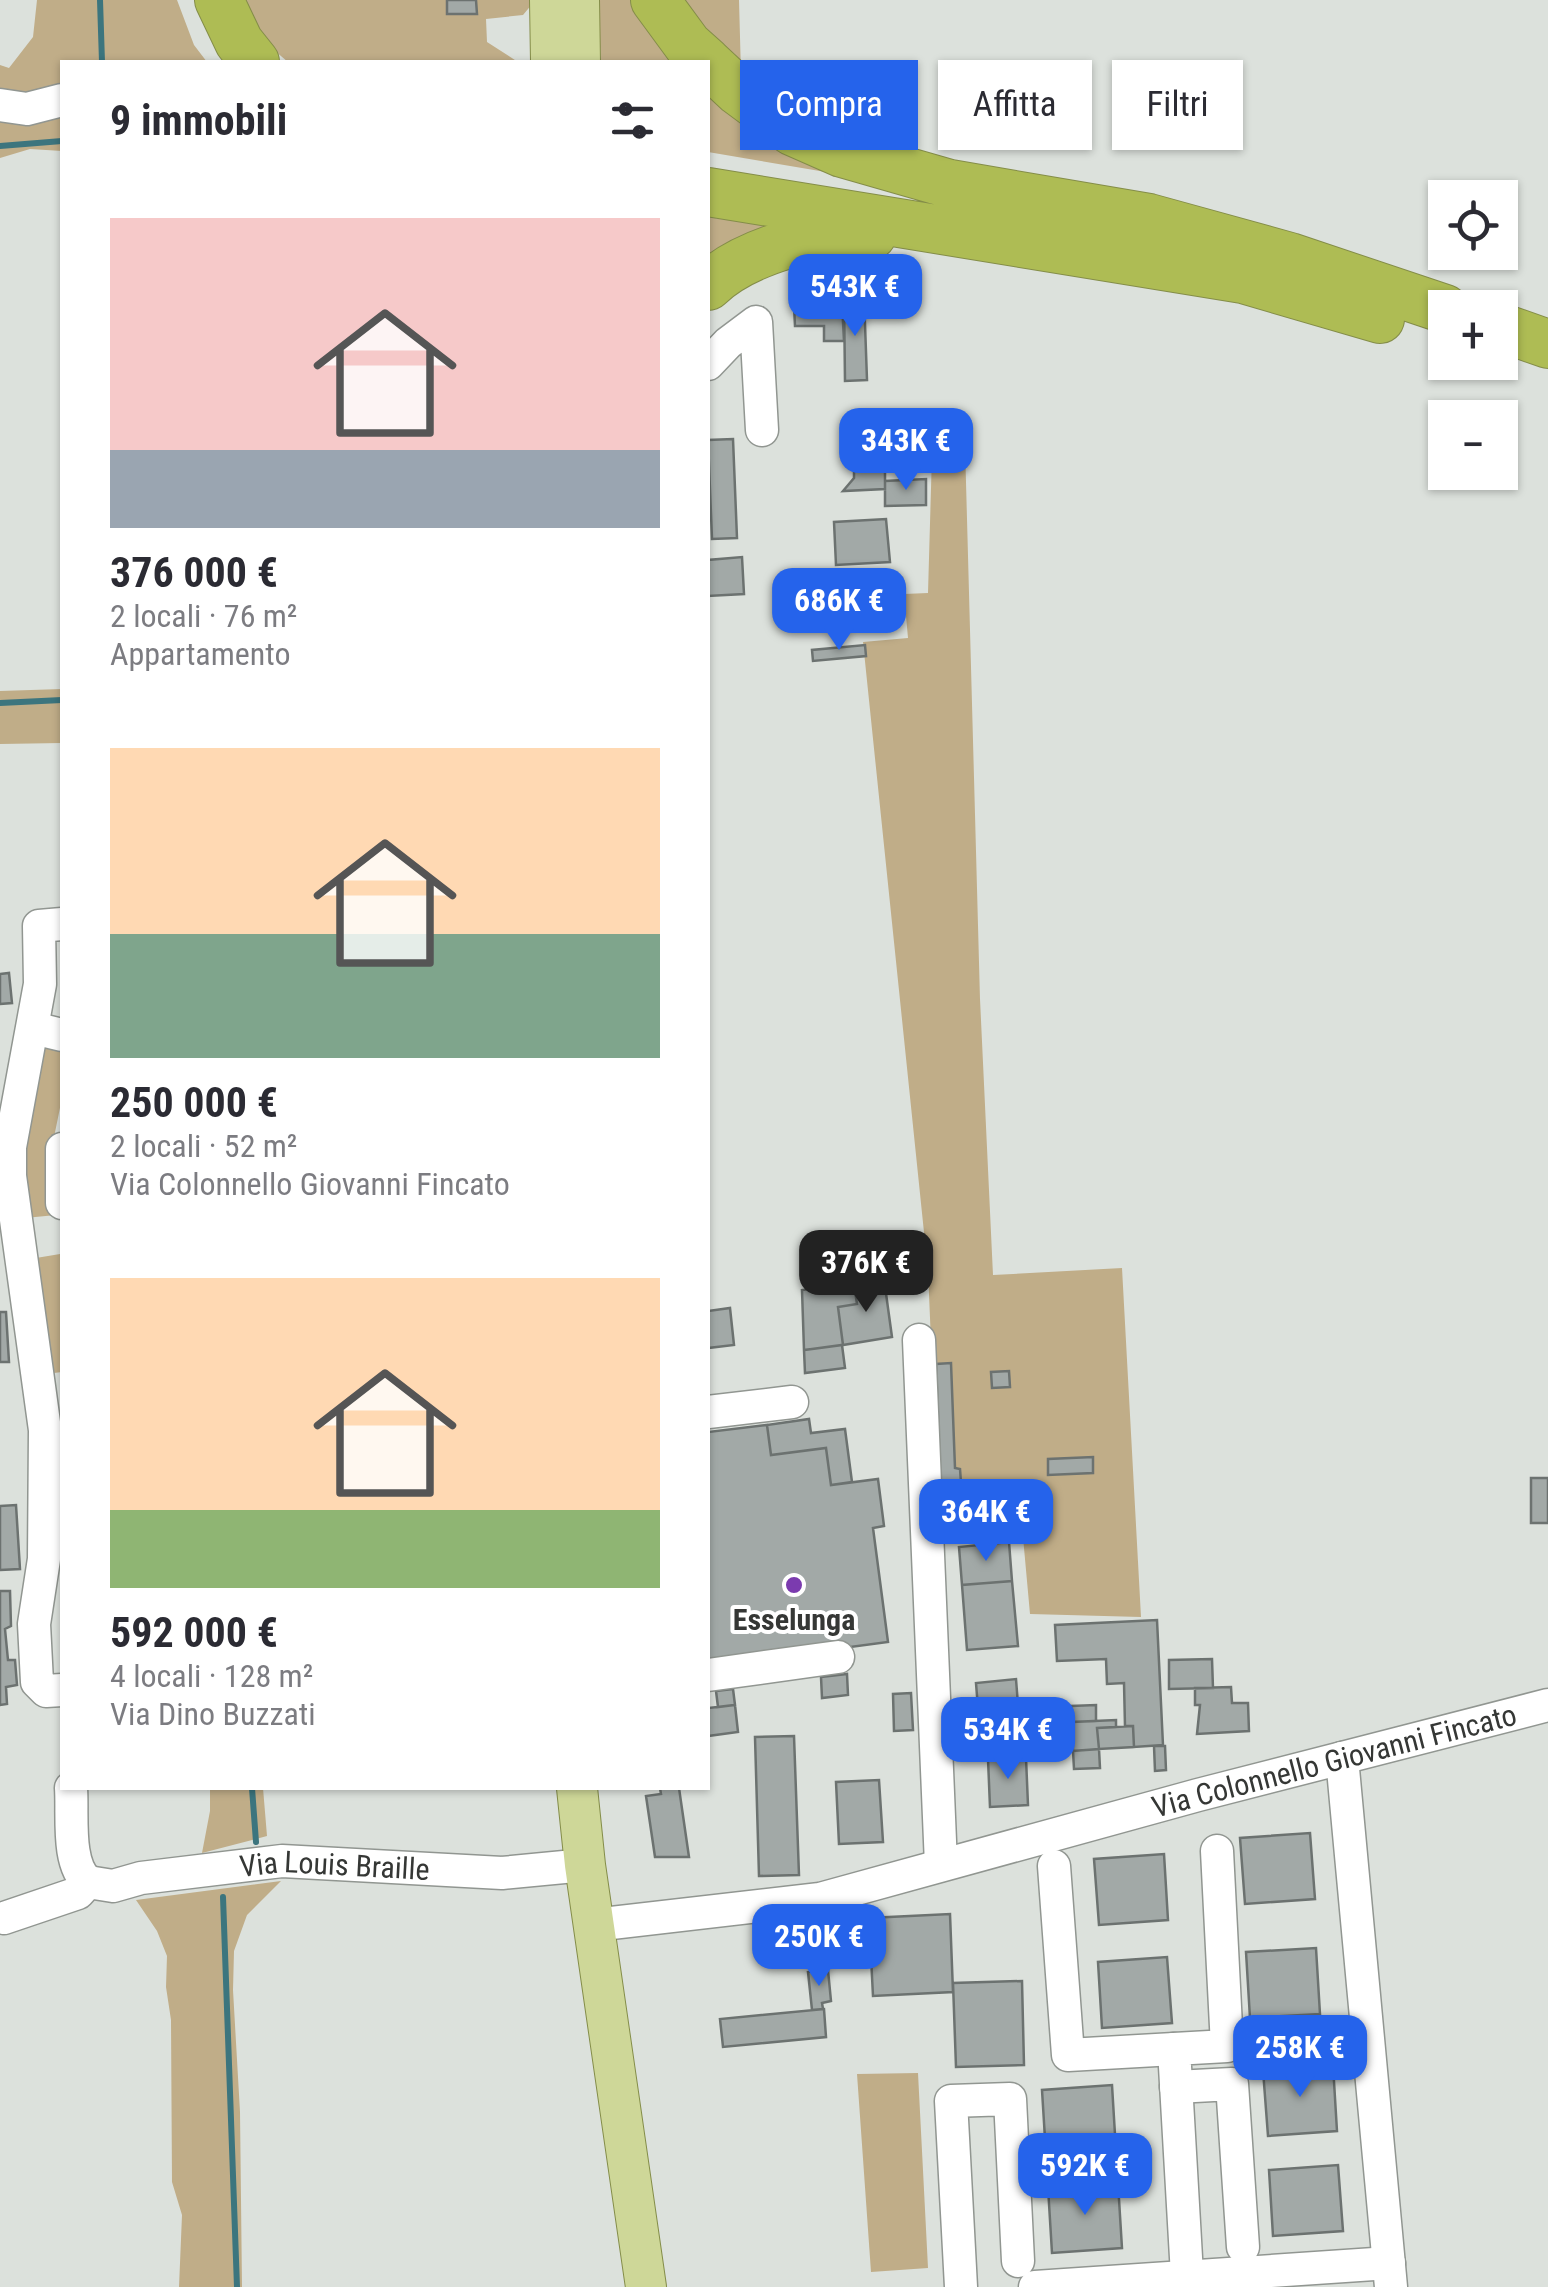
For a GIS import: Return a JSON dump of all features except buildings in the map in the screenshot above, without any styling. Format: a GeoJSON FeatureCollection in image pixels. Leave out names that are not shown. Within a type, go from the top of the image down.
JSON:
{"type":"FeatureCollection","features":[{"type":"Feature","properties":{"kind":"highway"},"geometry":{"type":"LineString","coordinates":[[192,0],[208,42],[222,60]]}},
{"type":"Feature","properties":{"kind":"highway"},"geometry":{"type":"LineString","coordinates":[[219,0],[239,42],[253,60]]}},
{"type":"Feature","properties":{"kind":"highway"},"geometry":{"type":"LineString","coordinates":[[655,0],[704,60]]}},
{"type":"Feature","properties":{"kind":"highway"},"geometry":{"type":"LineString","coordinates":[[710,66],[792,130],[842,153],[950,184],[1150,218],[1428,303]]}},
{"type":"Feature","properties":{"kind":"highway"},"geometry":{"type":"LineString","coordinates":[[710,165],[1290,258]]}},
{"type":"Feature","properties":{"kind":"highway"},"geometry":{"type":"LineString","coordinates":[[710,192],[1243,279],[1428,335]]}},
{"type":"Feature","properties":{"kind":"highway"},"geometry":{"type":"LineString","coordinates":[[710,285],[756,254],[860,233],[1243,279]]}},
{"type":"Feature","properties":{"kind":"highway"},"geometry":{"type":"LineString","coordinates":[[1518,333],[1548,344]]}},
{"type":"Feature","properties":{"kind":"highway"},"geometry":{"type":"LineString","coordinates":[[1518,365],[1548,376]]}},
{"type":"Feature","properties":{"kind":"main road"},"geometry":{"type":"LineString","coordinates":[[550,0],[551,60]]}},
{"type":"Feature","properties":{"kind":"main road"},"geometry":{"type":"LineString","coordinates":[[579,0],[580,60]]}},
{"type":"Feature","properties":{"kind":"main road"},"geometry":{"type":"LineString","coordinates":[[577,1790],[646,2287]]}},
{"type":"Feature","properties":{"kind":"street"},"geometry":{"type":"LineString","coordinates":[[0,105],[26,109],[60,100]]}},
{"type":"Feature","properties":{"kind":"street"},"geometry":{"type":"LineString","coordinates":[[710,362],[756,322],[762,430]]}},
{"type":"Feature","properties":{"kind":"street"},"geometry":{"type":"LineString","coordinates":[[60,924],[39,926],[40,984],[48,1031],[10,1147],[10,1176],[44,1430],[53,1559],[34,1624],[37,1682],[46,1691],[60,1690]]}},
{"type":"Feature","properties":{"kind":"street"},"geometry":{"type":"LineString","coordinates":[[919,1340],[941,1865]]}},
{"type":"Feature","properties":{"kind":"street"},"geometry":{"type":"LineString","coordinates":[[710,1412],[792,1402]]}},
{"type":"Feature","properties":{"kind":"street"},"geometry":{"type":"LineString","coordinates":[[710,1675],[838,1657]]}},
{"type":"Feature","properties":{"kind":"street","name":"Via Colonnello Giovanni Fincato"},"geometry":{"type":"LineString","coordinates":[[594,1925],[820,1900],[1548,1705]]}},
{"type":"Feature","properties":{"kind":"street"},"geometry":{"type":"LineString","coordinates":[[961,2287],[951,2101],[1010,2099],[1026,2274],[1390,2275],[1342,1758]]}},
{"type":"Feature","properties":{"kind":"street"},"geometry":{"type":"LineString","coordinates":[[72,1790],[75,1859],[78,1871],[88,1882]]}},
{"type":"Feature","properties":{"kind":"street"},"geometry":{"type":"LineString","coordinates":[[1054,1866],[1068,2055],[1227,2046],[1217,1851]]}},
{"type":"Feature","properties":{"kind":"street","name":"Via Louis Braille"},"geometry":{"type":"LineString","coordinates":[[4,1918],[78,1894],[88,1882],[113,1886],[141,1878],[282,1861],[502,1873],[586,1865]]}},
{"type":"Feature","properties":{"kind":"street"},"geometry":{"type":"LineString","coordinates":[[1174,2049],[1187,2276]]}},
{"type":"Feature","properties":{"kind":"street"},"geometry":{"type":"LineString","coordinates":[[1176,2087],[1232,2084],[1243,2247]]}},
{"type":"Feature","properties":{"kind":"shaded area"},"geometry":{"type":"Polygon","coordinates":[[[37,0],[177,0],[194,45],[205,60],[60,60],[60,91],[0,99],[0,65],[9,68],[33,37],[37,0]]]}},
{"type":"Feature","properties":{"kind":"shaded area"},"geometry":{"type":"Polygon","coordinates":[[[239,0],[533,0],[523,15],[486,19],[487,42],[515,60],[286,60],[262,40],[239,0]]]}},
{"type":"Feature","properties":{"kind":"shaded area"},"geometry":{"type":"Polygon","coordinates":[[[597,0],[639,0],[690,60],[601,60],[597,0]]]}},
{"type":"Feature","properties":{"kind":"shaded area"},"geometry":{"type":"Polygon","coordinates":[[[680,0],[739,0],[740,73],[680,0]]]}},
{"type":"Feature","properties":{"kind":"shaded area"},"geometry":{"type":"Polygon","coordinates":[[[710,77],[740,96],[740,150],[829,150],[879,181],[710,152],[710,77]]]}},
{"type":"Feature","properties":{"kind":"shaded area"},"geometry":{"type":"Polygon","coordinates":[[[60,104],[60,151],[30,149],[0,158],[0,118],[60,104]]]}},
{"type":"Feature","properties":{"kind":"shaded area"},"geometry":{"type":"Polygon","coordinates":[[[710,217],[817,232],[710,278],[710,217]]]}},
{"type":"Feature","properties":{"kind":"shaded area"},"geometry":{"type":"Polygon","coordinates":[[[965,445],[980,999],[993,1275],[1122,1268],[1141,1617],[1030,1614],[1022,1526],[939,1529],[928,1271],[863,642],[908,638],[904,594],[928,593],[932,454],[965,445]]]}},
{"type":"Feature","properties":{"kind":"shaded area"},"geometry":{"type":"Polygon","coordinates":[[[60,689],[60,743],[0,744],[0,691],[60,689]]]}},
{"type":"Feature","properties":{"kind":"shaded area"},"geometry":{"type":"Polygon","coordinates":[[[44,1036],[60,1041],[60,1108],[52,1147],[56,1215],[25,1218],[22,1147],[44,1036]]]}},
{"type":"Feature","properties":{"kind":"shaded area"},"geometry":{"type":"Polygon","coordinates":[[[60,1254],[60,1372],[46,1374],[30,1259],[60,1254]]]}},
{"type":"Feature","properties":{"kind":"shaded area"},"geometry":{"type":"Polygon","coordinates":[[[210,1790],[263,1790],[267,1836],[202,1853],[210,1790]]]}},
{"type":"Feature","properties":{"kind":"shaded area"},"geometry":{"type":"Polygon","coordinates":[[[281,1881],[247,1915],[234,1951],[242,2287],[179,2287],[182,2215],[172,2182],[167,1956],[157,1931],[136,1900],[281,1881]]]}},
{"type":"Feature","properties":{"kind":"shaded area"},"geometry":{"type":"Polygon","coordinates":[[[918,2073],[928,2268],[871,2272],[857,2074],[918,2073]]]}},
{"type":"Feature","properties":{"kind":"waterway"},"geometry":{"type":"LineString","coordinates":[[100,0],[102,60]]}},
{"type":"Feature","properties":{"kind":"waterway"},"geometry":{"type":"LineString","coordinates":[[0,146],[60,141]]}},
{"type":"Feature","properties":{"kind":"waterway"},"geometry":{"type":"LineString","coordinates":[[0,703],[60,700]]}},
{"type":"Feature","properties":{"kind":"waterway"},"geometry":{"type":"LineString","coordinates":[[252,1790],[256,1842]]}},
{"type":"Feature","properties":{"kind":"waterway"},"geometry":{"type":"LineString","coordinates":[[223,1897],[237,2287]]}},
{"type":"Feature","properties":{"kind":"place","name":"Esselunga"},"geometry":{"type":"Point","coordinates":[794,1585]}}]}
